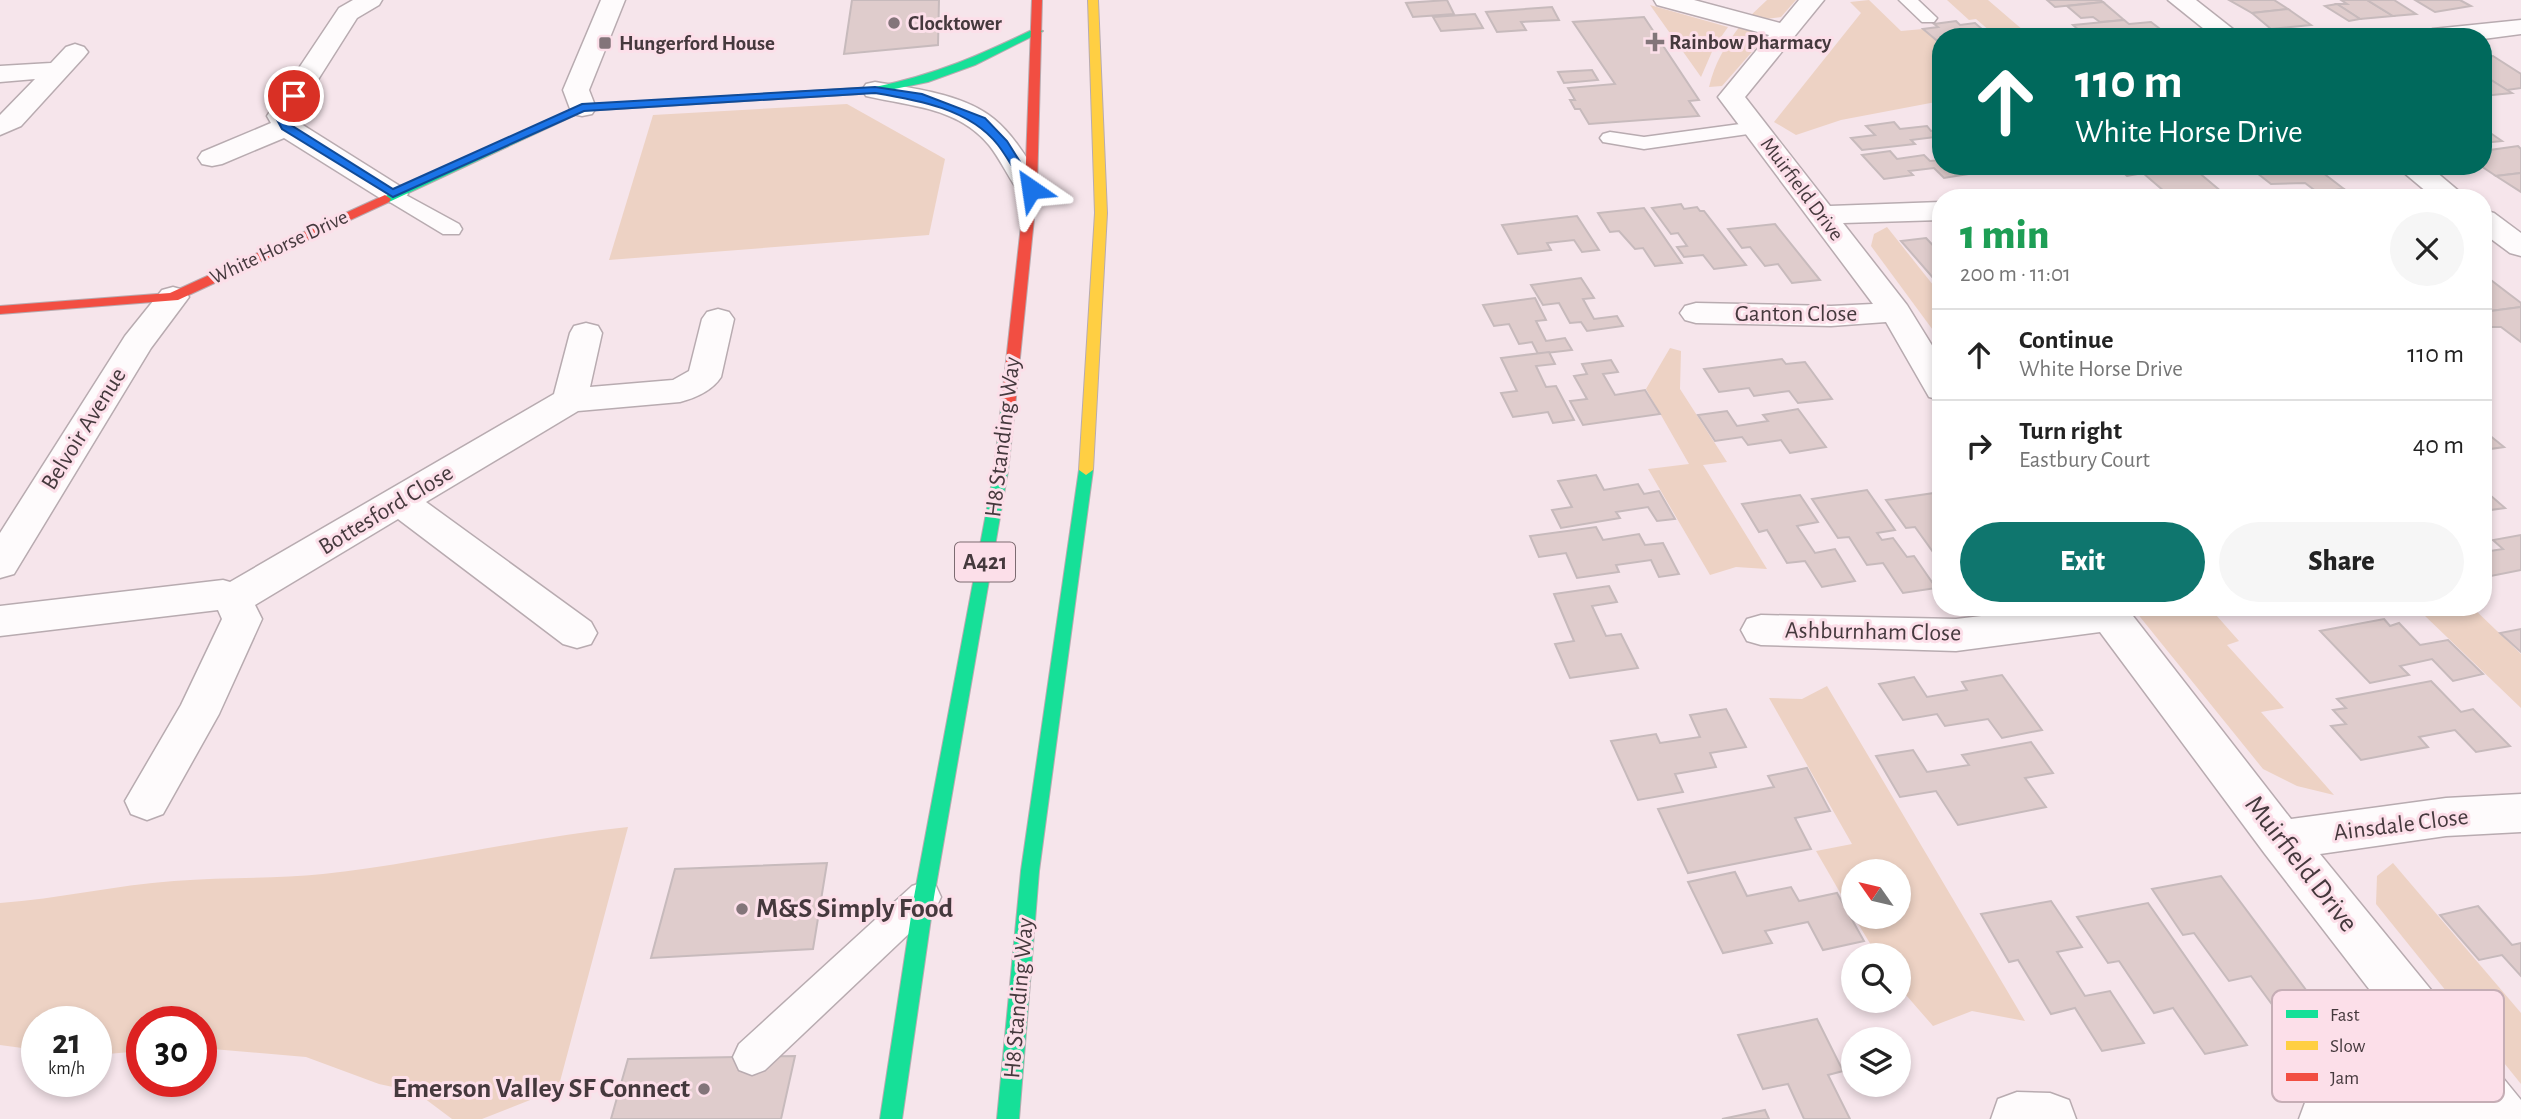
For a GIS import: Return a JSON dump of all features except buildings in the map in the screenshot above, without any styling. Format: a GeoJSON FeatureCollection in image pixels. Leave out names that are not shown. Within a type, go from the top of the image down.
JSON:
{"type":"FeatureCollection","features":[{"type":"Feature","properties":{"kind":"main road","name":"H8 Standing Way"},"geometry":{"type":"LineString","coordinates":[[891,1119],[924,897],[1002,471],[1031,189],[1037,0]]}},
{"type":"Feature","properties":{"kind":"main road","name":"H8 Standing Way"},"geometry":{"type":"LineString","coordinates":[[1008,1119],[1030,871],[1086,475],[1101,213],[1093,0]]}},
{"type":"Feature","properties":{"kind":"main road"},"geometry":{"type":"LineString","coordinates":[[582,108],[875,90],[936,76],[971,63],[1038,30]]}},
{"type":"Feature","properties":{"kind":"main road","name":"White Horse Drive"},"geometry":{"type":"LineString","coordinates":[[0,310],[173,297],[582,108]]}},
{"type":"Feature","properties":{"kind":"street"},"geometry":{"type":"LineString","coordinates":[[370,0],[348,12],[281,116],[286,127],[393,194]]}},
{"type":"Feature","properties":{"kind":"street"},"geometry":{"type":"LineString","coordinates":[[582,108],[576,90],[613,0]]}},
{"type":"Feature","properties":{"kind":"street"},"geometry":{"type":"LineString","coordinates":[[1666,0],[1785,32]]}},
{"type":"Feature","properties":{"kind":"street","name":"Muirfield Drive"},"geometry":{"type":"LineString","coordinates":[[1812,0],[1731,97],[1896,312],[1932,374]]}},
{"type":"Feature","properties":{"kind":"street"},"geometry":{"type":"LineString","coordinates":[[2180,0],[2219,28]]}},
{"type":"Feature","properties":{"kind":"street"},"geometry":{"type":"LineString","coordinates":[[2492,30],[2521,27]]}},
{"type":"Feature","properties":{"kind":"street"},"geometry":{"type":"LineString","coordinates":[[0,74],[66,61],[11,120],[0,127]]}},
{"type":"Feature","properties":{"kind":"street"},"geometry":{"type":"LineString","coordinates":[[875,90],[918,96],[981,121],[1003,143],[1031,189]]}},
{"type":"Feature","properties":{"kind":"street"},"geometry":{"type":"LineString","coordinates":[[212,158],[286,127]]}},
{"type":"Feature","properties":{"kind":"street"},"geometry":{"type":"LineString","coordinates":[[2422,175],[2442,189]]}},
{"type":"Feature","properties":{"kind":"street"},"geometry":{"type":"LineString","coordinates":[[1822,215],[1932,211]]}},
{"type":"Feature","properties":{"kind":"street"},"geometry":{"type":"LineString","coordinates":[[2492,226],[2521,247]]}},
{"type":"Feature","properties":{"kind":"street","name":"Belvoir Avenue"},"geometry":{"type":"LineString","coordinates":[[0,564],[137,343],[173,297]]}},
{"type":"Feature","properties":{"kind":"street","name":"Ganton Close"},"geometry":{"type":"LineString","coordinates":[[1696,313],[1831,316],[1896,312]]}},
{"type":"Feature","properties":{"kind":"street","name":"Bottesford Close"},"geometry":{"type":"LineString","coordinates":[[232,600],[570,400],[680,391],[704,377],[718,319]]}},
{"type":"Feature","properties":{"kind":"street"},"geometry":{"type":"LineString","coordinates":[[570,400],[586,333]]}},
{"type":"Feature","properties":{"kind":"street"},"geometry":{"type":"LineString","coordinates":[[401,502],[577,633]]}},
{"type":"Feature","properties":{"kind":"street"},"geometry":{"type":"LineString","coordinates":[[0,621],[223,595],[232,600],[242,620],[198,714],[146,801]]}},
{"type":"Feature","properties":{"kind":"street","name":"Ashburnham Close"},"geometry":{"type":"LineString","coordinates":[[1761,630],[1956,635],[2080,616]]}},
{"type":"Feature","properties":{"kind":"street","name":"Muirfield Drive"},"geometry":{"type":"LineString","coordinates":[[2109,616],[2400,990]]}},
{"type":"Feature","properties":{"kind":"street","name":"Ainsdale Close"},"geometry":{"type":"LineString","coordinates":[[2281,840],[2446,817],[2521,813]]}},
{"type":"Feature","properties":{"kind":"street"},"geometry":{"type":"LineString","coordinates":[[2325,1119],[2491,1104]]}},
{"type":"Feature","properties":{"kind":"lane"},"geometry":{"type":"LineString","coordinates":[[1908,0],[1928,18]]}},
{"type":"Feature","properties":{"kind":"lane"},"geometry":{"type":"LineString","coordinates":[[1610,138],[1644,143],[1755,128]]}},
{"type":"Feature","properties":{"kind":"lane"},"geometry":{"type":"LineString","coordinates":[[393,194],[451,229]]}},
{"type":"Feature","properties":{"kind":"lane"},"geometry":{"type":"LineString","coordinates":[[752,1057],[924,897]]}},
{"type":"Feature","properties":{"kind":"shaded area"},"geometry":{"type":"Polygon","coordinates":[[[1767,0],[1796,0],[1781,17],[1749,17],[1767,0]]]}},
{"type":"Feature","properties":{"kind":"shaded area"},"geometry":{"type":"Polygon","coordinates":[[[1869,0],[1901,31],[1923,29],[1932,36],[1932,103],[1841,120],[1796,135],[1774,122],[1861,13],[1850,2],[1869,0]]]}},
{"type":"Feature","properties":{"kind":"shaded area"},"geometry":{"type":"Polygon","coordinates":[[[1947,0],[1988,0],[2021,28],[1986,28],[1976,19],[1969,20],[1947,0]]]}},
{"type":"Feature","properties":{"kind":"shaded area"},"geometry":{"type":"Polygon","coordinates":[[[1650,5],[1728,27],[1714,47],[1701,77],[1650,5]]]}},
{"type":"Feature","properties":{"kind":"shaded area"},"geometry":{"type":"Polygon","coordinates":[[[1740,26],[1755,32],[1760,38],[1758,45],[1722,86],[1709,87],[1721,55],[1740,26]]]}},
{"type":"Feature","properties":{"kind":"shaded area"},"geometry":{"type":"Polygon","coordinates":[[[847,104],[945,159],[929,235],[609,260],[653,115],[847,104]]]}},
{"type":"Feature","properties":{"kind":"shaded area"},"geometry":{"type":"Polygon","coordinates":[[[1887,227],[1932,284],[1932,329],[1871,246],[1874,234],[1887,227]]]}},
{"type":"Feature","properties":{"kind":"shaded area"},"geometry":{"type":"Polygon","coordinates":[[[1670,348],[1681,351],[1680,389],[1727,462],[1703,465],[1767,569],[1736,567],[1710,575],[1648,469],[1689,464],[1646,389],[1670,348]]]}},
{"type":"Feature","properties":{"kind":"shaded area"},"geometry":{"type":"Polygon","coordinates":[[[2139,616],[2217,616],[2239,641],[2227,645],[2284,708],[2261,712],[2334,795],[2297,786],[2263,769],[2139,616]]]}},
{"type":"Feature","properties":{"kind":"shaded area"},"geometry":{"type":"Polygon","coordinates":[[[2425,616],[2481,616],[2521,654],[2521,708],[2425,616]]]}},
{"type":"Feature","properties":{"kind":"shaded area"},"geometry":{"type":"Polygon","coordinates":[[[1827,686],[2025,1021],[1972,1011],[1933,1026],[1911,1001],[1911,943],[1870,943],[1861,929],[1911,929],[1911,859],[1841,859],[1841,894],[1816,851],[1852,844],[1769,698],[1802,699],[1827,686]]]}},
{"type":"Feature","properties":{"kind":"shaded area"},"geometry":{"type":"Polygon","coordinates":[[[628,827],[558,1089],[482,1119],[452,1119],[416,1092],[379,1084],[306,1057],[217,1049],[217,1006],[126,1006],[126,1052],[112,1054],[112,1006],[21,1006],[21,1048],[0,1045],[0,903],[152,883],[323,874],[399,864],[551,837],[628,827]]]}},
{"type":"Feature","properties":{"kind":"shaded area"},"geometry":{"type":"Polygon","coordinates":[[[2393,863],[2501,990],[2445,990],[2376,904],[2377,876],[2393,863]]]}},
{"type":"Feature","properties":{"kind":"shaded area"},"geometry":{"type":"Polygon","coordinates":[[[2504,993],[2521,1013],[2521,1084],[2504,1063],[2504,993]]]}},
{"type":"Feature","properties":{"kind":"traffic: fast"},"geometry":{"type":"LineString","coordinates":[[385,199],[582,108],[875,90],[924,80],[971,63],[1038,31]]}},
{"type":"Feature","properties":{"kind":"traffic: fast"},"geometry":{"type":"LineString","coordinates":[[891,1119],[924,897],[1001,471],[1008,407]]}},
{"type":"Feature","properties":{"kind":"traffic: fast"},"geometry":{"type":"LineString","coordinates":[[1008,1119],[1030,871],[1086,470]]}},
{"type":"Feature","properties":{"kind":"traffic: slow"},"geometry":{"type":"LineString","coordinates":[[1086,470],[1101,213],[1093,0]]}},
{"type":"Feature","properties":{"kind":"traffic: jam"},"geometry":{"type":"LineString","coordinates":[[1008,407],[1031,189],[1037,0]]}},
{"type":"Feature","properties":{"kind":"traffic: jam"},"geometry":{"type":"LineString","coordinates":[[0,310],[173,297],[385,199]]}},
{"type":"Feature","properties":{"kind":"place","name":"Clocktower"},"geometry":{"type":"Point","coordinates":[894,23]}},
{"type":"Feature","properties":{"kind":"place","name":"Rainbow Pharmacy"},"geometry":{"type":"Point","coordinates":[1655,42]}},
{"type":"Feature","properties":{"kind":"place","name":"Hungerford House"},"geometry":{"type":"Point","coordinates":[605,43]}},
{"type":"Feature","properties":{"kind":"place","name":"M&S Simply Food"},"geometry":{"type":"Point","coordinates":[742,909]}},
{"type":"Feature","properties":{"kind":"place","name":"Emerson Valley SF Connect"},"geometry":{"type":"Point","coordinates":[704,1089]}},
{"type":"Feature","properties":{"kind":"route"},"geometry":{"type":"LineString","coordinates":[[294,96],[281,116],[286,127],[393,194],[582,108],[875,90],[918,96],[981,121],[1003,143],[1031,189]]}}]}
